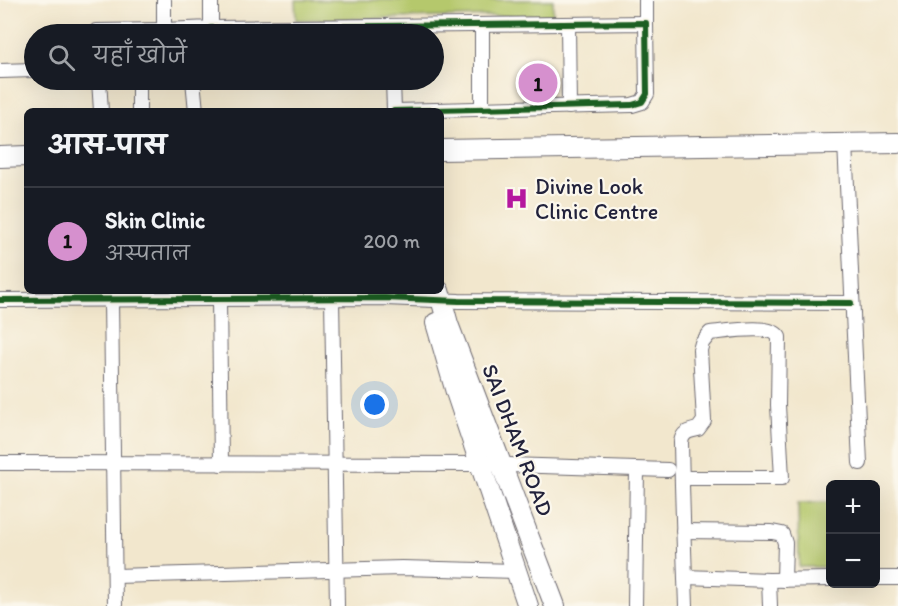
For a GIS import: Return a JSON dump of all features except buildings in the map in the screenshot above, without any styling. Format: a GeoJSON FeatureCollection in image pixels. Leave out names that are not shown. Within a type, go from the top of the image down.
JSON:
{"type":"FeatureCollection","features":[{"type":"Feature","properties":{"kind":"street"},"geometry":{"type":"LineString","coordinates":[[164,0],[164,24]]}},
{"type":"Feature","properties":{"kind":"street"},"geometry":{"type":"LineString","coordinates":[[211,0],[211,24]]}},
{"type":"Feature","properties":{"kind":"street"},"geometry":{"type":"LineString","coordinates":[[444,109],[632,105],[642,102],[647,94],[646,0]]}},
{"type":"Feature","properties":{"kind":"street"},"geometry":{"type":"LineString","coordinates":[[444,27],[646,23]]}},
{"type":"Feature","properties":{"kind":"street"},"geometry":{"type":"LineString","coordinates":[[568,24],[569,107]]}},
{"type":"Feature","properties":{"kind":"street"},"geometry":{"type":"LineString","coordinates":[[482,25],[482,108]]}},
{"type":"Feature","properties":{"kind":"street"},"geometry":{"type":"LineString","coordinates":[[0,70],[24,70]]}},
{"type":"Feature","properties":{"kind":"street"},"geometry":{"type":"LineString","coordinates":[[100,90],[101,108]]}},
{"type":"Feature","properties":{"kind":"street"},"geometry":{"type":"LineString","coordinates":[[139,90],[139,108]]}},
{"type":"Feature","properties":{"kind":"street"},"geometry":{"type":"LineString","coordinates":[[194,90],[196,108]]}},
{"type":"Feature","properties":{"kind":"street"},"geometry":{"type":"LineString","coordinates":[[393,90],[394,108]]}},
{"type":"Feature","properties":{"kind":"street"},"geometry":{"type":"LineString","coordinates":[[845,143],[860,463]]}},
{"type":"Feature","properties":{"kind":"street"},"geometry":{"type":"LineString","coordinates":[[444,150],[898,143]]}},
{"type":"Feature","properties":{"kind":"street"},"geometry":{"type":"LineString","coordinates":[[0,157],[24,156]]}},
{"type":"Feature","properties":{"kind":"street"},"geometry":{"type":"LineString","coordinates":[[0,300],[332,298],[435,295],[459,301],[851,303]]}},
{"type":"Feature","properties":{"kind":"street","name":"SAI DHAM ROAD"},"geometry":{"type":"LineString","coordinates":[[435,295],[456,392],[528,606]]}},
{"type":"Feature","properties":{"kind":"street","name":"SAI DHAM ROAD"},"geometry":{"type":"LineString","coordinates":[[435,295],[555,606]]}},
{"type":"Feature","properties":{"kind":"street"},"geometry":{"type":"LineString","coordinates":[[332,298],[337,606]]}},
{"type":"Feature","properties":{"kind":"street"},"geometry":{"type":"LineString","coordinates":[[219,299],[221,464]]}},
{"type":"Feature","properties":{"kind":"street"},"geometry":{"type":"LineString","coordinates":[[111,300],[115,606]]}},
{"type":"Feature","properties":{"kind":"street"},"geometry":{"type":"LineString","coordinates":[[682,478],[782,478],[778,405],[779,337],[776,332],[767,329],[710,333],[705,337],[700,350],[704,421],[698,429],[686,432],[682,436],[682,478],[683,531],[686,606]]}},
{"type":"Feature","properties":{"kind":"street"},"geometry":{"type":"LineString","coordinates":[[0,463],[480,464],[668,470]]}},
{"type":"Feature","properties":{"kind":"street"},"geometry":{"type":"LineString","coordinates":[[634,606],[637,470]]}},
{"type":"Feature","properties":{"kind":"street"},"geometry":{"type":"LineString","coordinates":[[683,531],[782,534],[785,543],[784,580]]}},
{"type":"Feature","properties":{"kind":"street"},"geometry":{"type":"LineString","coordinates":[[115,576],[336,569],[517,571]]}},
{"type":"Feature","properties":{"kind":"street"},"geometry":{"type":"LineString","coordinates":[[685,577],[826,579]]}},
{"type":"Feature","properties":{"kind":"street"},"geometry":{"type":"LineString","coordinates":[[880,578],[898,578]]}},
{"type":"Feature","properties":{"kind":"street"},"geometry":{"type":"LineString","coordinates":[[769,580],[770,606]]}},
{"type":"Feature","properties":{"kind":"green space"},"geometry":{"type":"Polygon","coordinates":[[[295,0],[553,0],[553,15],[296,20],[295,0]]]}},
{"type":"Feature","properties":{"kind":"green space"},"geometry":{"type":"Polygon","coordinates":[[[826,502],[826,567],[799,567],[798,503],[826,502]]]}},
{"type":"Feature","properties":{"kind":"cycle path"},"geometry":{"type":"LineString","coordinates":[[444,25],[646,23],[647,94],[642,102],[632,105],[444,110]]}},
{"type":"Feature","properties":{"kind":"cycle path"},"geometry":{"type":"LineString","coordinates":[[0,300],[385,298],[459,301],[851,303]]}},
{"type":"Feature","properties":{"kind":"place","name":"Skin Clinic"},"geometry":{"type":"Point","coordinates":[538,83]}},
{"type":"Feature","properties":{"kind":"place","name":"Divine Look Clinic Centre"},"geometry":{"type":"Point","coordinates":[517,199]}}]}
